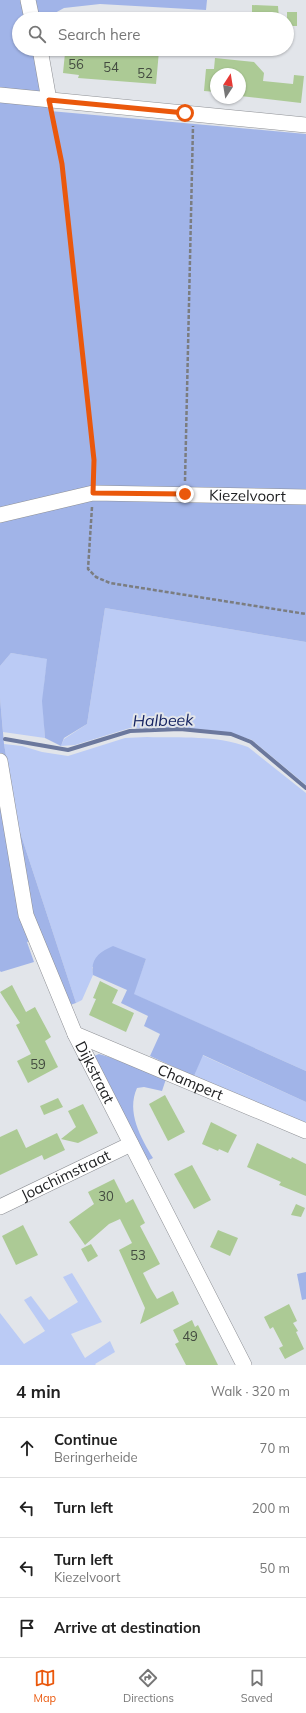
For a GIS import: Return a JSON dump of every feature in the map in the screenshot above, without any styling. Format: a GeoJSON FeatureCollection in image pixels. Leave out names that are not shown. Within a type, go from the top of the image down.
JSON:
{"type":"FeatureCollection","features":[{"type":"Feature","properties":{"kind":"street"},"geometry":{"type":"LineString","coordinates":[[28,0],[31,12]]}},
{"type":"Feature","properties":{"kind":"street"},"geometry":{"type":"LineString","coordinates":[[41,56],[49,100]]}},
{"type":"Feature","properties":{"kind":"street"},"geometry":{"type":"LineString","coordinates":[[0,95],[306,125]]}},
{"type":"Feature","properties":{"kind":"street","name":"Kiezelvoort"},"geometry":{"type":"LineString","coordinates":[[0,515],[93,493],[306,497]]}},
{"type":"Feature","properties":{"kind":"street","name":"Dijkstraat"},"geometry":{"type":"LineString","coordinates":[[0,760],[26,915],[75,1034],[244,1365]]}},
{"type":"Feature","properties":{"kind":"street","name":"Champert"},"geometry":{"type":"LineString","coordinates":[[75,1034],[306,1130]]}},
{"type":"Feature","properties":{"kind":"street","name":"Joachimstraat"},"geometry":{"type":"LineString","coordinates":[[0,1207],[131,1144]]}},
{"type":"Feature","properties":{"kind":"path"},"geometry":{"type":"LineString","coordinates":[[49,100],[62,164],[94,460],[88,569],[96,577],[110,583],[306,614]]}},
{"type":"Feature","properties":{"kind":"path"},"geometry":{"type":"LineString","coordinates":[[185,494],[193,114]]}},
{"type":"Feature","properties":{"kind":"shaded area"},"geometry":{"type":"Polygon","coordinates":[[[0,0],[207,0],[206,10],[100,4],[64,8],[57,12],[12,12],[12,56],[46,56],[50,111],[306,134],[306,642],[105,608],[87,724],[64,738],[61,746],[45,738],[42,701],[47,659],[11,653],[0,666],[0,0]]]}},
{"type":"Feature","properties":{"kind":"shaded area"},"geometry":{"type":"Polygon","coordinates":[[[105,608],[306,642],[306,785],[252,740],[230,733],[208,730],[130,728],[75,745],[61,746],[64,739],[87,724],[105,608]]]}},
{"type":"Feature","properties":{"kind":"shaded area"},"geometry":{"type":"Polygon","coordinates":[[[11,653],[48,659],[44,698],[45,738],[3,732],[0,698],[0,666],[11,653]]]}},
{"type":"Feature","properties":{"kind":"shaded area"},"geometry":{"type":"Polygon","coordinates":[[[0,698],[4,744],[18,826],[76,1003],[67,1006],[41,937],[27,942],[34,962],[1,972],[0,971],[0,698]]]}},
{"type":"Feature","properties":{"kind":"shaded area"},"geometry":{"type":"Polygon","coordinates":[[[147,737],[211,739],[236,743],[248,747],[306,793],[306,1071],[133,994],[146,959],[92,967],[93,975],[82,1000],[76,1003],[18,826],[4,744],[22,746],[42,752],[68,756],[125,738],[147,737]]]}},
{"type":"Feature","properties":{"kind":"shaded area"},"geometry":{"type":"Polygon","coordinates":[[[113,946],[146,959],[134,994],[306,1071],[306,1102],[203,1055],[194,1076],[150,1056],[160,1034],[144,1026],[148,1016],[121,1003],[127,990],[93,975],[93,964],[97,956],[113,946]]]}},
{"type":"Feature","properties":{"kind":"shaded area"},"geometry":{"type":"Polygon","coordinates":[[[99,1054],[166,1079],[162,1091],[144,1087],[137,1088],[134,1097],[133,1106],[136,1124],[153,1158],[147,1161],[94,1056],[99,1054]]]}},
{"type":"Feature","properties":{"kind":"shaded area"},"geometry":{"type":"Polygon","coordinates":[[[202,1055],[306,1102],[306,1126],[194,1076],[202,1055]]]}},
{"type":"Feature","properties":{"kind":"shaded area"},"geometry":{"type":"Polygon","coordinates":[[[306,1272],[306,1299],[302,1300],[297,1274],[306,1272]]]}},
{"type":"Feature","properties":{"kind":"shaded area"},"geometry":{"type":"Polygon","coordinates":[[[72,1273],[102,1322],[71,1334],[85,1358],[110,1341],[115,1352],[95,1364],[96,1365],[0,1365],[0,1313],[24,1344],[45,1331],[24,1300],[31,1296],[49,1320],[78,1302],[63,1277],[72,1273]]]}},
{"type":"Feature","properties":{"kind":"building"},"geometry":{"type":"Polygon","coordinates":[[[252,5],[278,6],[278,12],[252,12],[252,5]]]}},
{"type":"Feature","properties":{"kind":"building"},"geometry":{"type":"Polygon","coordinates":[[[294,12],[297,12],[297,26],[294,26],[294,12]]]}},
{"type":"Feature","properties":{"kind":"building"},"geometry":{"type":"Polygon","coordinates":[[[65,56],[159,56],[156,84],[78,78],[79,75],[63,73],[65,56]]]}},
{"type":"Feature","properties":{"kind":"building"},"geometry":{"type":"Polygon","coordinates":[[[215,58],[254,62],[264,73],[263,81],[293,84],[294,75],[304,76],[301,103],[246,97],[246,68],[214,68],[215,58]]]}},
{"type":"Feature","properties":{"kind":"building"},"geometry":{"type":"Polygon","coordinates":[[[206,69],[210,69],[210,92],[204,91],[206,69]]]}},
{"type":"Feature","properties":{"kind":"building"},"geometry":{"type":"Polygon","coordinates":[[[100,981],[118,990],[112,1003],[134,1013],[126,1032],[89,1015],[96,999],[93,998],[100,981]]]}},
{"type":"Feature","properties":{"kind":"building"},"geometry":{"type":"Polygon","coordinates":[[[12,985],[26,1012],[35,1007],[51,1037],[45,1041],[58,1067],[28,1083],[17,1061],[31,1054],[16,1025],[20,1023],[0,992],[12,985]]]}},
{"type":"Feature","properties":{"kind":"building"},"geometry":{"type":"Polygon","coordinates":[[[165,1095],[185,1132],[168,1141],[149,1104],[165,1095]]]}},
{"type":"Feature","properties":{"kind":"building"},"geometry":{"type":"Polygon","coordinates":[[[58,1098],[63,1107],[44,1115],[40,1106],[58,1098]]]}},
{"type":"Feature","properties":{"kind":"building"},"geometry":{"type":"Polygon","coordinates":[[[83,1104],[98,1133],[78,1143],[61,1139],[76,1127],[68,1111],[83,1104]]]}},
{"type":"Feature","properties":{"kind":"building"},"geometry":{"type":"Polygon","coordinates":[[[211,1122],[237,1135],[228,1153],[219,1149],[218,1151],[202,1144],[211,1122]]]}},
{"type":"Feature","properties":{"kind":"building"},"geometry":{"type":"Polygon","coordinates":[[[17,1129],[26,1148],[57,1133],[65,1150],[44,1160],[42,1155],[0,1175],[0,1137],[17,1129]]]}},
{"type":"Feature","properties":{"kind":"building"},"geometry":{"type":"Polygon","coordinates":[[[257,1143],[291,1159],[292,1157],[306,1164],[306,1196],[279,1185],[281,1182],[247,1167],[257,1143]]]}},
{"type":"Feature","properties":{"kind":"building"},"geometry":{"type":"Polygon","coordinates":[[[192,1165],[211,1200],[194,1209],[174,1174],[192,1165]]]}},
{"type":"Feature","properties":{"kind":"building"},"geometry":{"type":"Polygon","coordinates":[[[114,1179],[126,1203],[133,1199],[145,1223],[140,1226],[160,1264],[143,1273],[151,1289],[157,1299],[173,1291],[179,1304],[140,1324],[145,1308],[119,1250],[132,1243],[120,1219],[109,1224],[85,1245],[69,1222],[94,1204],[88,1192],[114,1179]]]}},
{"type":"Feature","properties":{"kind":"building"},"geometry":{"type":"Polygon","coordinates":[[[296,1204],[305,1208],[301,1217],[291,1215],[296,1204]]]}},
{"type":"Feature","properties":{"kind":"building"},"geometry":{"type":"Polygon","coordinates":[[[23,1225],[38,1255],[16,1265],[2,1236],[23,1225]]]}},
{"type":"Feature","properties":{"kind":"building"},"geometry":{"type":"Polygon","coordinates":[[[218,1230],[238,1238],[230,1256],[210,1247],[218,1230]]]}},
{"type":"Feature","properties":{"kind":"building"},"geometry":{"type":"Polygon","coordinates":[[[91,1244],[98,1256],[88,1262],[81,1249],[91,1244]]]}},
{"type":"Feature","properties":{"kind":"building"},"geometry":{"type":"Polygon","coordinates":[[[289,1304],[297,1321],[293,1323],[298,1331],[296,1332],[304,1349],[285,1359],[279,1348],[283,1346],[273,1327],[270,1329],[264,1317],[289,1304]]]}},
{"type":"Feature","properties":{"kind":"building"},"geometry":{"type":"Polygon","coordinates":[[[192,1320],[195,1327],[198,1325],[218,1365],[186,1365],[175,1344],[179,1342],[173,1330],[192,1320]]]}},
{"type":"Feature","properties":{"kind":"waterway","name":"Halbeek"},"geometry":{"type":"LineString","coordinates":[[5,739],[68,750],[130,731],[180,729],[231,734],[251,742],[306,788]]}},
{"type":"Feature","properties":{"kind":"route"},"geometry":{"type":"LineString","coordinates":[[185,113],[49,100],[62,164],[94,460],[93,493],[185,494]]}}]}
